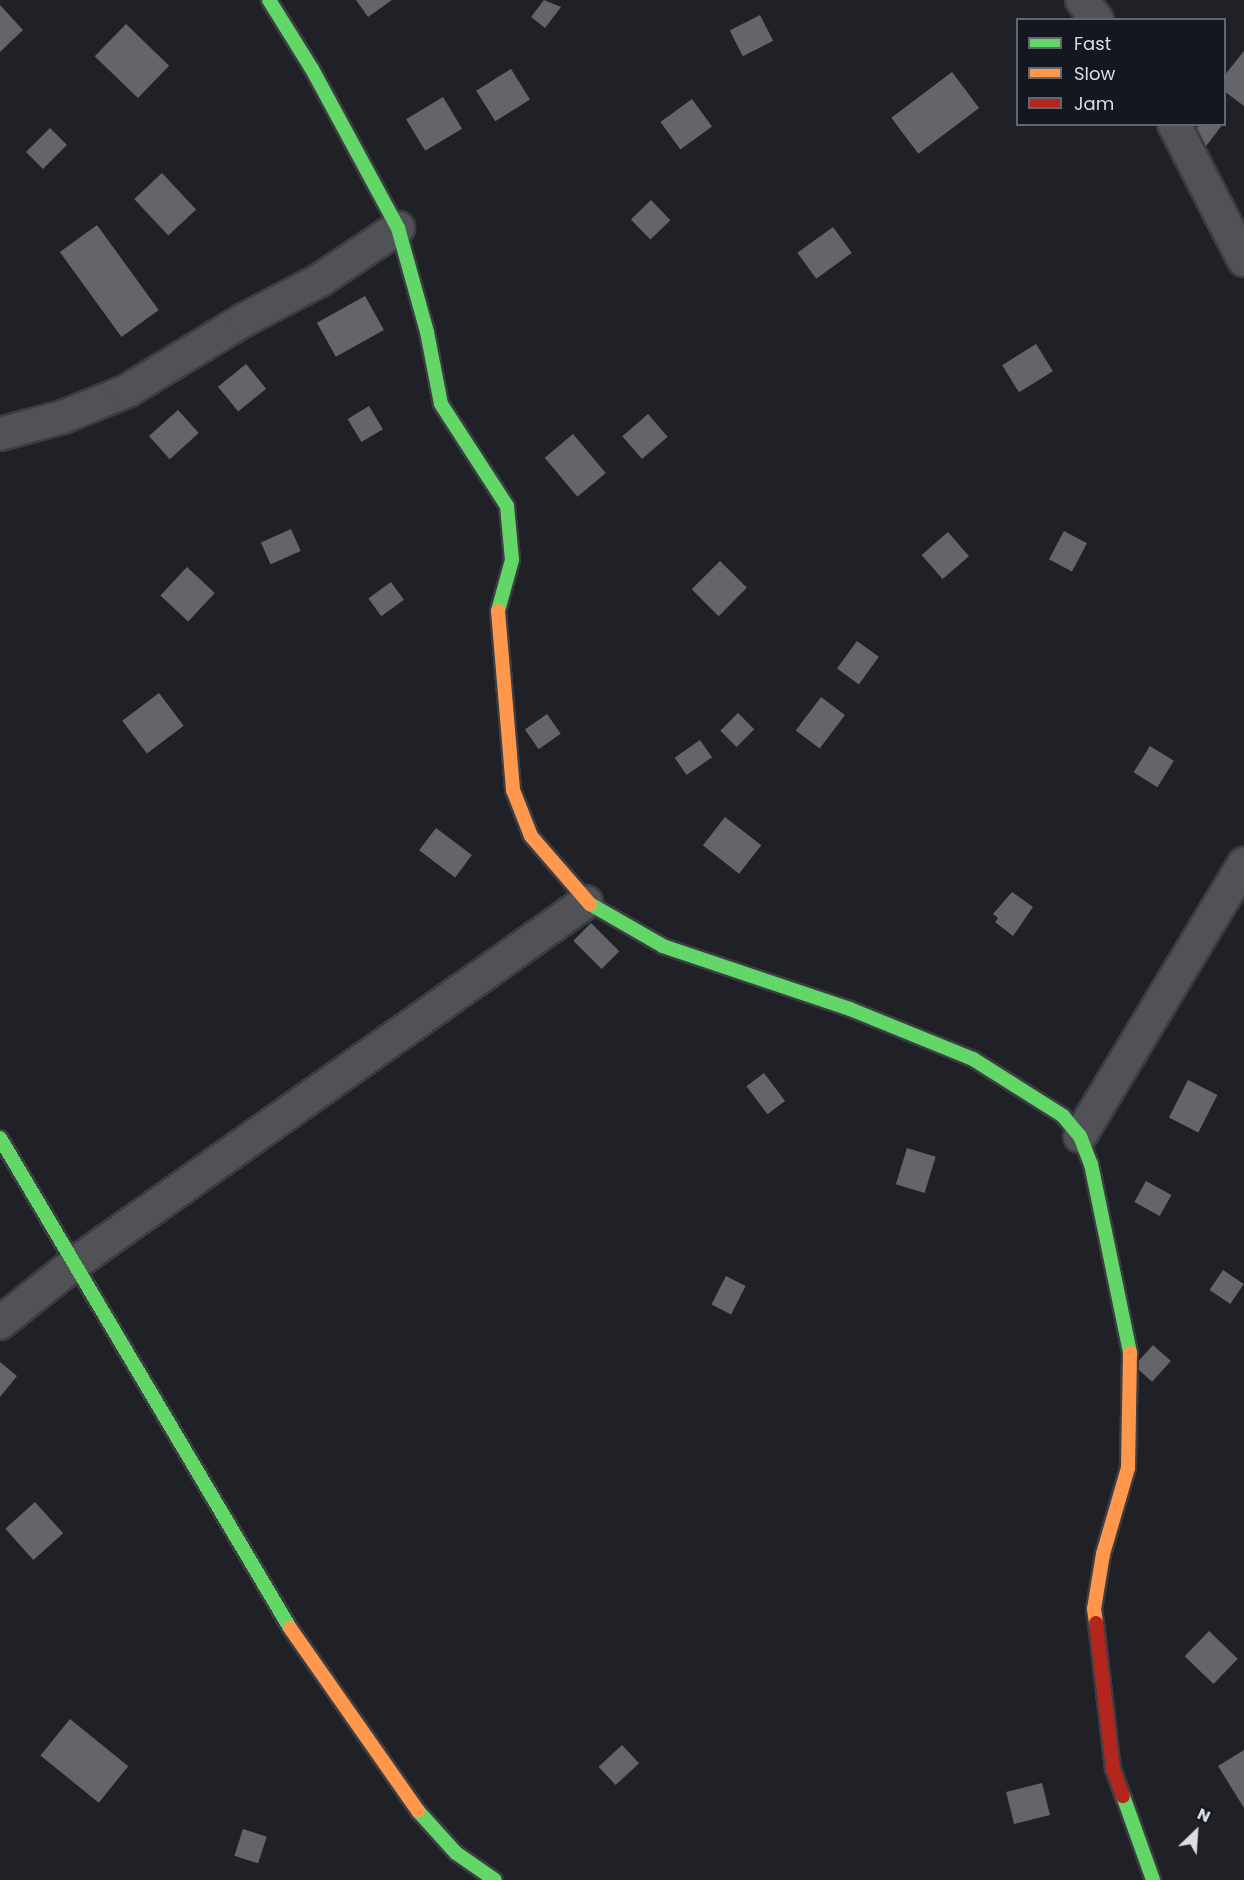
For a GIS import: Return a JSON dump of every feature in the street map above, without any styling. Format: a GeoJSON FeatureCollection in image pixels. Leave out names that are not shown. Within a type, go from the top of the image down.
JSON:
{"type":"FeatureCollection","features":[{"type":"Feature","properties":{"kind":"street"},"geometry":{"type":"LineString","coordinates":[[269,0],[312,69],[398,228],[427,332],[441,404],[507,506],[512,560],[496,617],[513,790],[531,836],[586,902],[663,946],[850,1009],[973,1059],[1063,1116],[1080,1136],[1091,1164],[1130,1341],[1128,1468],[1103,1554],[1094,1609],[1113,1769],[1153,1880]]}},
{"type":"Feature","properties":{"kind":"street"},"geometry":{"type":"LineString","coordinates":[[1082,0],[1096,18]]}},
{"type":"Feature","properties":{"kind":"street"},"geometry":{"type":"LineString","coordinates":[[1175,126],[1244,260]]}},
{"type":"Feature","properties":{"kind":"street"},"geometry":{"type":"LineString","coordinates":[[0,434],[63,417],[127,391],[242,321],[320,280],[398,228]]}},
{"type":"Feature","properties":{"kind":"street"},"geometry":{"type":"LineString","coordinates":[[1080,1136],[1244,864]]}},
{"type":"Feature","properties":{"kind":"street"},"geometry":{"type":"LineString","coordinates":[[0,1323],[74,1264],[586,902]]}},
{"type":"Feature","properties":{"kind":"street"},"geometry":{"type":"LineString","coordinates":[[0,1138],[270,1598],[354,1724],[407,1799],[456,1853],[495,1880]]}},
{"type":"Feature","properties":{"kind":"building"},"geometry":{"type":"Polygon","coordinates":[[[356,0],[392,0],[368,17],[356,0]]]}},
{"type":"Feature","properties":{"kind":"building"},"geometry":{"type":"Polygon","coordinates":[[[544,0],[561,7],[545,28],[531,17],[544,0]]]}},
{"type":"Feature","properties":{"kind":"building"},"geometry":{"type":"Polygon","coordinates":[[[0,5],[23,30],[0,52],[0,5]]]}},
{"type":"Feature","properties":{"kind":"building"},"geometry":{"type":"Polygon","coordinates":[[[760,15],[773,41],[743,56],[730,30],[760,15]]]}},
{"type":"Feature","properties":{"kind":"building"},"geometry":{"type":"Polygon","coordinates":[[[126,24],[169,66],[138,98],[95,56],[126,24]]]}},
{"type":"Feature","properties":{"kind":"building"},"geometry":{"type":"Polygon","coordinates":[[[1244,51],[1244,106],[1226,92],[1226,74],[1244,51]]]}},
{"type":"Feature","properties":{"kind":"building"},"geometry":{"type":"Polygon","coordinates":[[[511,69],[530,100],[495,121],[476,91],[511,69]]]}},
{"type":"Feature","properties":{"kind":"building"},"geometry":{"type":"Polygon","coordinates":[[[952,72],[979,108],[918,154],[891,118],[952,72]]]}},
{"type":"Feature","properties":{"kind":"building"},"geometry":{"type":"Polygon","coordinates":[[[443,97],[462,129],[425,151],[406,119],[443,97]]]}},
{"type":"Feature","properties":{"kind":"building"},"geometry":{"type":"Polygon","coordinates":[[[692,99],[712,127],[680,149],[660,122],[692,99]]]}},
{"type":"Feature","properties":{"kind":"building"},"geometry":{"type":"Polygon","coordinates":[[[1198,126],[1221,126],[1203,150],[1188,139],[1198,126]]]}},
{"type":"Feature","properties":{"kind":"building"},"geometry":{"type":"Polygon","coordinates":[[[50,128],[67,145],[43,169],[26,152],[50,128]]]}},
{"type":"Feature","properties":{"kind":"building"},"geometry":{"type":"Polygon","coordinates":[[[162,173],[196,210],[168,235],[134,199],[162,173]]]}},
{"type":"Feature","properties":{"kind":"building"},"geometry":{"type":"Polygon","coordinates":[[[651,200],[670,220],[650,240],[631,219],[651,200]]]}},
{"type":"Feature","properties":{"kind":"building"},"geometry":{"type":"Polygon","coordinates":[[[97,225],[159,310],[122,337],[60,252],[97,225]]]}},
{"type":"Feature","properties":{"kind":"building"},"geometry":{"type":"Polygon","coordinates":[[[833,227],[852,253],[816,279],[797,253],[833,227]]]}},
{"type":"Feature","properties":{"kind":"building"},"geometry":{"type":"Polygon","coordinates":[[[365,296],[384,330],[336,357],[317,323],[365,296]]]}},
{"type":"Feature","properties":{"kind":"building"},"geometry":{"type":"Polygon","coordinates":[[[1036,344],[1053,371],[1019,392],[1002,365],[1036,344]]]}},
{"type":"Feature","properties":{"kind":"building"},"geometry":{"type":"Polygon","coordinates":[[[246,364],[266,389],[238,412],[218,387],[246,364]]]}},
{"type":"Feature","properties":{"kind":"building"},"geometry":{"type":"Polygon","coordinates":[[[369,406],[383,429],[361,442],[348,419],[369,406]]]}},
{"type":"Feature","properties":{"kind":"building"},"geometry":{"type":"Polygon","coordinates":[[[178,410],[199,433],[170,459],[149,436],[178,410]]]}},
{"type":"Feature","properties":{"kind":"building"},"geometry":{"type":"Polygon","coordinates":[[[648,414],[668,437],[642,459],[622,436],[648,414]]]}},
{"type":"Feature","properties":{"kind":"building"},"geometry":{"type":"Polygon","coordinates":[[[573,434],[606,473],[577,497],[545,458],[573,434]]]}},
{"type":"Feature","properties":{"kind":"building"},"geometry":{"type":"Polygon","coordinates":[[[291,529],[301,551],[271,564],[261,542],[291,529]]]}},
{"type":"Feature","properties":{"kind":"building"},"geometry":{"type":"Polygon","coordinates":[[[1064,531],[1087,543],[1072,571],[1049,559],[1064,531]]]}},
{"type":"Feature","properties":{"kind":"building"},"geometry":{"type":"Polygon","coordinates":[[[948,532],[969,556],[943,579],[922,555],[948,532]]]}},
{"type":"Feature","properties":{"kind":"building"},"geometry":{"type":"Polygon","coordinates":[[[720,561],[747,588],[719,616],[692,589],[720,561]]]}},
{"type":"Feature","properties":{"kind":"building"},"geometry":{"type":"Polygon","coordinates":[[[187,567],[215,593],[188,621],[160,596],[187,567]]]}},
{"type":"Feature","properties":{"kind":"building"},"geometry":{"type":"Polygon","coordinates":[[[391,582],[404,600],[381,616],[368,598],[391,582]]]}},
{"type":"Feature","properties":{"kind":"building"},"geometry":{"type":"Polygon","coordinates":[[[857,641],[879,657],[859,684],[837,669],[857,641]]]}},
{"type":"Feature","properties":{"kind":"building"},"geometry":{"type":"Polygon","coordinates":[[[159,693],[184,726],[147,753],[122,721],[159,693]]]}},
{"type":"Feature","properties":{"kind":"building"},"geometry":{"type":"Polygon","coordinates":[[[821,697],[845,715],[820,749],[796,731],[821,697]]]}},
{"type":"Feature","properties":{"kind":"building"},"geometry":{"type":"Polygon","coordinates":[[[738,713],[754,729],[737,747],[720,731],[738,713]]]}},
{"type":"Feature","properties":{"kind":"building"},"geometry":{"type":"Polygon","coordinates":[[[547,714],[561,734],[539,749],[525,729],[547,714]]]}},
{"type":"Feature","properties":{"kind":"building"},"geometry":{"type":"Polygon","coordinates":[[[700,740],[712,757],[687,775],[675,758],[700,740]]]}},
{"type":"Feature","properties":{"kind":"building"},"geometry":{"type":"Polygon","coordinates":[[[1150,746],[1174,761],[1157,787],[1134,772],[1150,746]]]}},
{"type":"Feature","properties":{"kind":"building"},"geometry":{"type":"Polygon","coordinates":[[[725,817],[761,845],[739,874],[703,845],[725,817]]]}},
{"type":"Feature","properties":{"kind":"building"},"geometry":{"type":"Polygon","coordinates":[[[436,828],[472,855],[455,877],[419,850],[436,828]]]}},
{"type":"Feature","properties":{"kind":"building"},"geometry":{"type":"Polygon","coordinates":[[[1012,892],[1033,907],[1013,936],[995,922],[998,918],[993,914],[1012,892]]]}},
{"type":"Feature","properties":{"kind":"building"},"geometry":{"type":"Polygon","coordinates":[[[591,923],[619,951],[602,969],[573,941],[591,923]]]}},
{"type":"Feature","properties":{"kind":"building"},"geometry":{"type":"Polygon","coordinates":[[[764,1073],[785,1101],[767,1114],[746,1086],[764,1073]]]}},
{"type":"Feature","properties":{"kind":"building"},"geometry":{"type":"Polygon","coordinates":[[[1188,1080],[1217,1095],[1198,1132],[1169,1117],[1188,1080]]]}},
{"type":"Feature","properties":{"kind":"building"},"geometry":{"type":"Polygon","coordinates":[[[907,1148],[936,1157],[925,1193],[896,1184],[907,1148]]]}},
{"type":"Feature","properties":{"kind":"building"},"geometry":{"type":"Polygon","coordinates":[[[1146,1181],[1171,1195],[1160,1216],[1134,1202],[1146,1181]]]}},
{"type":"Feature","properties":{"kind":"building"},"geometry":{"type":"Polygon","coordinates":[[[1223,1270],[1244,1284],[1230,1304],[1210,1290],[1223,1270]]]}},
{"type":"Feature","properties":{"kind":"building"},"geometry":{"type":"Polygon","coordinates":[[[726,1276],[746,1286],[731,1314],[711,1305],[726,1276]]]}},
{"type":"Feature","properties":{"kind":"building"},"geometry":{"type":"Polygon","coordinates":[[[1153,1345],[1171,1361],[1152,1382],[1134,1366],[1153,1345]]]}},
{"type":"Feature","properties":{"kind":"building"},"geometry":{"type":"Polygon","coordinates":[[[0,1362],[17,1376],[0,1397],[0,1362]]]}},
{"type":"Feature","properties":{"kind":"building"},"geometry":{"type":"Polygon","coordinates":[[[35,1502],[63,1533],[33,1560],[5,1529],[35,1502]]]}},
{"type":"Feature","properties":{"kind":"building"},"geometry":{"type":"Polygon","coordinates":[[[1209,1631],[1238,1659],[1213,1684],[1185,1656],[1209,1631]]]}},
{"type":"Feature","properties":{"kind":"building"},"geometry":{"type":"Polygon","coordinates":[[[70,1719],[128,1766],[99,1803],[40,1756],[70,1719]]]}},
{"type":"Feature","properties":{"kind":"building"},"geometry":{"type":"Polygon","coordinates":[[[622,1745],[639,1763],[616,1785],[599,1767],[622,1745]]]}},
{"type":"Feature","properties":{"kind":"building"},"geometry":{"type":"Polygon","coordinates":[[[1244,1750],[1244,1808],[1218,1766],[1244,1750]]]}},
{"type":"Feature","properties":{"kind":"building"},"geometry":{"type":"Polygon","coordinates":[[[1042,1783],[1050,1815],[1014,1824],[1006,1792],[1042,1783]]]}},
{"type":"Feature","properties":{"kind":"building"},"geometry":{"type":"Polygon","coordinates":[[[243,1829],[267,1837],[258,1863],[234,1856],[243,1829]]]}},
{"type":"Feature","properties":{"kind":"traffic: fast"},"geometry":{"type":"LineString","coordinates":[[269,0],[312,69],[398,228],[427,332],[441,404],[507,506],[512,560],[498,611]]}},
{"type":"Feature","properties":{"kind":"traffic: fast"},"geometry":{"type":"LineString","coordinates":[[590,904],[663,946],[850,1009],[973,1059],[1063,1116],[1080,1136],[1091,1164],[1130,1353]]}},
{"type":"Feature","properties":{"kind":"traffic: fast"},"geometry":{"type":"LineString","coordinates":[[0,1138],[290,1628]]}},
{"type":"Feature","properties":{"kind":"traffic: fast"},"geometry":{"type":"LineString","coordinates":[[1123,1796],[1153,1880]]}},
{"type":"Feature","properties":{"kind":"traffic: fast"},"geometry":{"type":"LineString","coordinates":[[418,1811],[456,1853],[495,1880]]}},
{"type":"Feature","properties":{"kind":"traffic: slow"},"geometry":{"type":"LineString","coordinates":[[498,611],[513,790],[531,836],[590,904]]}},
{"type":"Feature","properties":{"kind":"traffic: slow"},"geometry":{"type":"LineString","coordinates":[[1096,1623],[1094,1609],[1103,1554],[1128,1468],[1130,1353]]}},
{"type":"Feature","properties":{"kind":"traffic: slow"},"geometry":{"type":"LineString","coordinates":[[290,1628],[418,1811]]}},
{"type":"Feature","properties":{"kind":"traffic: jam"},"geometry":{"type":"LineString","coordinates":[[1096,1623],[1113,1769],[1123,1796]]}}]}
